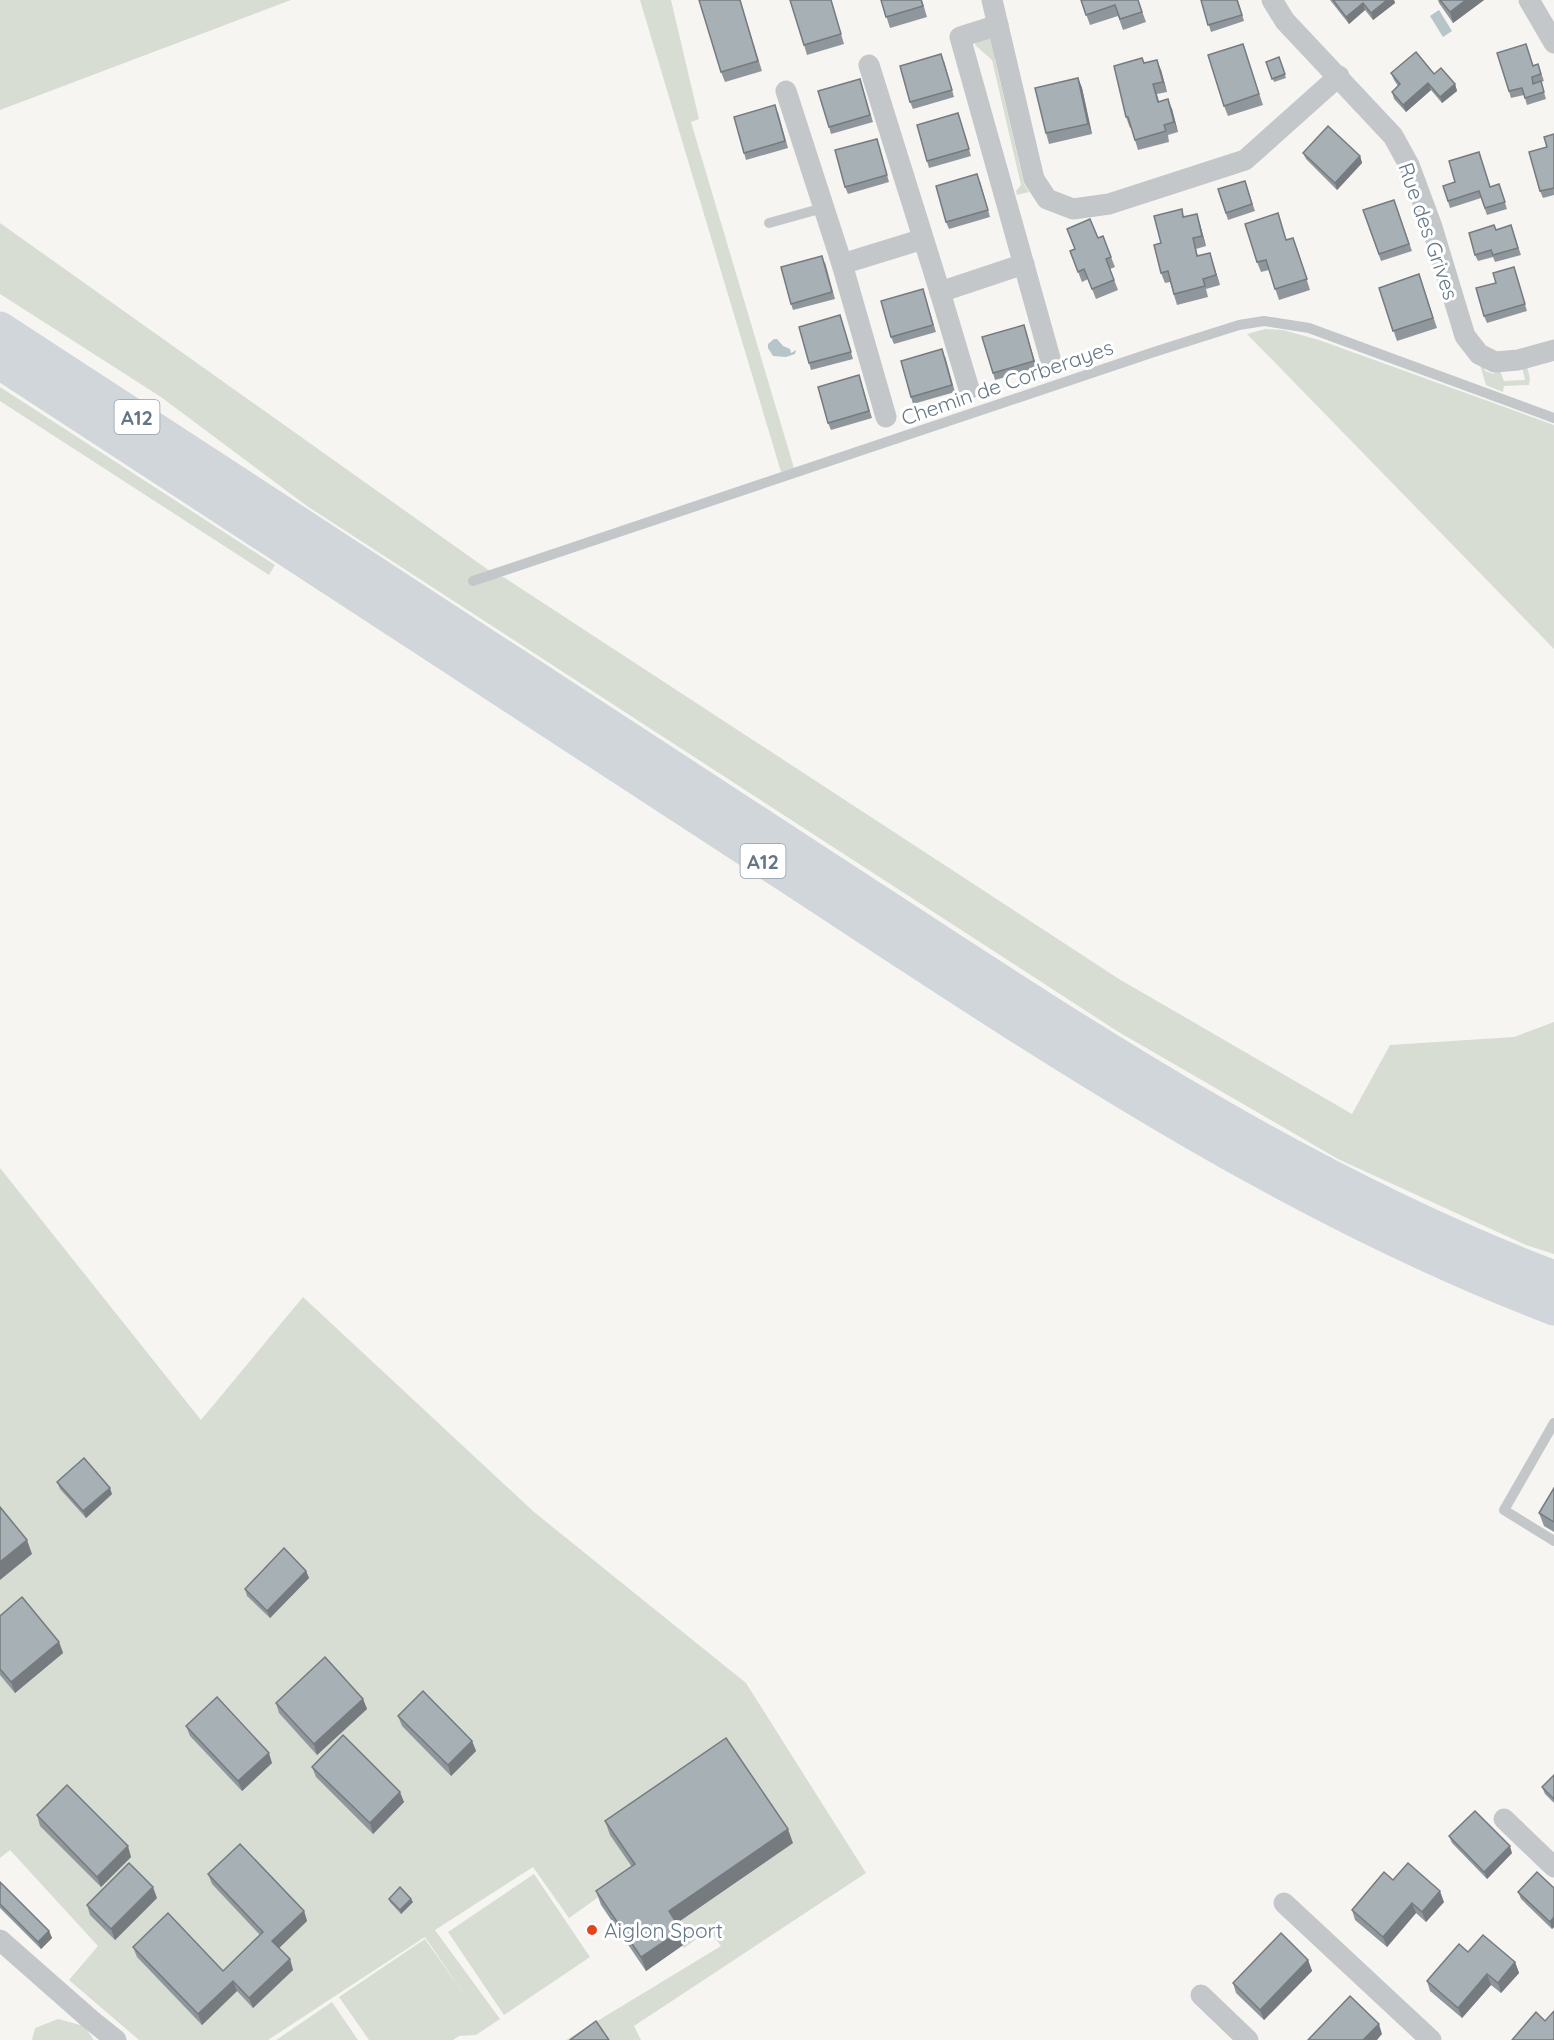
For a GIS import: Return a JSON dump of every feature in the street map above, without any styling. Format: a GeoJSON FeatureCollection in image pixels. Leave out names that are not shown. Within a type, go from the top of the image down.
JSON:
{"type":"FeatureCollection","features":[{"type":"Feature","properties":{"kind":"highway","name":"A12"},"geometry":{"type":"LineString","coordinates":[[0,328],[967,959],[1142,1070],[1281,1150],[1366,1195],[1475,1246],[1554,1277]]}},
{"type":"Feature","properties":{"kind":"highway","name":"A12"},"geometry":{"type":"LineString","coordinates":[[0,363],[940,977],[1118,1088],[1257,1170],[1363,1226],[1464,1272],[1554,1309]]}},
{"type":"Feature","properties":{"kind":"street"},"geometry":{"type":"LineString","coordinates":[[992,0],[1034,179],[1047,199],[1073,209],[1109,204],[1245,160],[1339,76]]}},
{"type":"Feature","properties":{"kind":"street","name":"Rue des Grives"},"geometry":{"type":"LineString","coordinates":[[1272,0],[1285,21],[1386,127],[1409,165],[1432,228],[1465,336],[1479,354],[1496,362],[1518,360],[1554,350]]}},
{"type":"Feature","properties":{"kind":"street"},"geometry":{"type":"LineString","coordinates":[[1529,0],[1554,43]]}},
{"type":"Feature","properties":{"kind":"street"},"geometry":{"type":"LineString","coordinates":[[998,25],[960,37],[1052,365]]}},
{"type":"Feature","properties":{"kind":"street"},"geometry":{"type":"LineString","coordinates":[[869,65],[969,389]]}},
{"type":"Feature","properties":{"kind":"street"},"geometry":{"type":"LineString","coordinates":[[786,91],[842,264],[886,417]]}},
{"type":"Feature","properties":{"kind":"street"},"geometry":{"type":"LineString","coordinates":[[842,264],[923,239]]}},
{"type":"Feature","properties":{"kind":"street"},"geometry":{"type":"LineString","coordinates":[[940,292],[1024,264]]}},
{"type":"Feature","properties":{"kind":"street"},"geometry":{"type":"LineString","coordinates":[[1504,1819],[1554,1866]]}},
{"type":"Feature","properties":{"kind":"street"},"geometry":{"type":"LineString","coordinates":[[1284,1903],[1431,2040]]}},
{"type":"Feature","properties":{"kind":"street"},"geometry":{"type":"LineString","coordinates":[[0,1940],[116,2040]]}},
{"type":"Feature","properties":{"kind":"street"},"geometry":{"type":"LineString","coordinates":[[1201,1995],[1248,2040]]}},
{"type":"Feature","properties":{"kind":"lane"},"geometry":{"type":"LineString","coordinates":[[770,223],[824,208]]}},
{"type":"Feature","properties":{"kind":"lane","name":"Chemin de Corberayes"},"geometry":{"type":"LineString","coordinates":[[473,581],[1165,349],[1239,325],[1264,321],[1309,328],[1554,418]]}},
{"type":"Feature","properties":{"kind":"lane"},"geometry":{"type":"LineString","coordinates":[[1554,1423],[1504,1510],[1554,1541]]}},
{"type":"Feature","properties":{"kind":"shaded area"},"geometry":{"type":"Polygon","coordinates":[[[0,0],[291,0],[0,110],[0,0]]]}},
{"type":"Feature","properties":{"kind":"shaded area"},"geometry":{"type":"Polygon","coordinates":[[[640,0],[671,0],[699,119],[691,122],[794,468],[781,472],[640,0]]]}},
{"type":"Feature","properties":{"kind":"shaded area"},"geometry":{"type":"Polygon","coordinates":[[[1439,10],[1452,31],[1443,37],[1430,16],[1439,10]]]}},
{"type":"Feature","properties":{"kind":"shaded area"},"geometry":{"type":"Polygon","coordinates":[[[987,36],[998,44],[995,60],[1024,184],[1029,192],[1017,195],[1016,191],[1021,185],[992,60],[975,45],[987,36]]]}},
{"type":"Feature","properties":{"kind":"shaded area"},"geometry":{"type":"Polygon","coordinates":[[[0,223],[487,569],[505,578],[1119,979],[1352,1114],[1390,1045],[1514,1037],[1554,1022],[1554,1254],[1526,1245],[1338,1159],[1117,1031],[307,506],[161,397],[0,294],[0,223]]]}},
{"type":"Feature","properties":{"kind":"shaded area"},"geometry":{"type":"Polygon","coordinates":[[[1265,329],[1283,330],[1319,340],[1554,425],[1554,649],[1247,334],[1265,329]]]}},
{"type":"Feature","properties":{"kind":"shaded area"},"geometry":{"type":"Polygon","coordinates":[[[774,339],[790,349],[791,353],[796,350],[795,354],[786,357],[773,356],[768,344],[774,339]]]}},
{"type":"Feature","properties":{"kind":"shaded area"},"geometry":{"type":"Polygon","coordinates":[[[1480,365],[1484,365],[1485,371],[1494,374],[1499,368],[1504,381],[1525,380],[1522,367],[1527,366],[1529,385],[1504,386],[1503,392],[1486,385],[1480,365]]]}},
{"type":"Feature","properties":{"kind":"shaded area"},"geometry":{"type":"Polygon","coordinates":[[[0,387],[275,565],[269,575],[0,401],[0,387]]]}},
{"type":"Feature","properties":{"kind":"shaded area"},"geometry":{"type":"Polygon","coordinates":[[[0,1168],[201,1420],[303,1297],[534,1512],[746,1683],[866,1873],[634,2026],[641,2040],[566,2040],[721,1946],[709,1930],[684,1948],[631,1874],[569,1918],[533,1867],[435,1930],[500,2019],[476,2035],[459,2036],[453,2040],[369,2040],[339,1997],[425,1939],[466,1997],[425,1937],[268,2040],[139,2040],[69,1980],[98,1946],[10,1850],[0,1858],[0,1168]]]}},
{"type":"Feature","properties":{"kind":"shaded area"},"geometry":{"type":"Polygon","coordinates":[[[534,1874],[590,1957],[504,2015],[448,1932],[534,1874]]]}},
{"type":"Feature","properties":{"kind":"shaded area"},"geometry":{"type":"Polygon","coordinates":[[[332,2002],[358,2040],[276,2040],[332,2002]]]}},
{"type":"Feature","properties":{"kind":"shaded area"},"geometry":{"type":"Polygon","coordinates":[[[58,2019],[84,2026],[94,2040],[32,2040],[35,2028],[58,2019]]]}},
{"type":"Feature","properties":{"kind":"building"},"geometry":{"type":"Polygon","coordinates":[[[699,0],[740,0],[758,61],[721,72],[699,0]]]}},
{"type":"Feature","properties":{"kind":"building"},"geometry":{"type":"Polygon","coordinates":[[[790,0],[831,0],[841,34],[804,45],[790,0]]]}},
{"type":"Feature","properties":{"kind":"building"},"geometry":{"type":"Polygon","coordinates":[[[881,0],[921,0],[923,6],[886,17],[881,0]]]}},
{"type":"Feature","properties":{"kind":"building"},"geometry":{"type":"Polygon","coordinates":[[[1081,0],[1138,0],[1142,12],[1120,19],[1115,5],[1086,15],[1081,0]]]}},
{"type":"Feature","properties":{"kind":"building"},"geometry":{"type":"Polygon","coordinates":[[[1201,0],[1237,0],[1242,15],[1208,25],[1201,0]]]}},
{"type":"Feature","properties":{"kind":"building"},"geometry":{"type":"Polygon","coordinates":[[[1333,0],[1387,0],[1371,13],[1363,3],[1346,17],[1333,0]]]}},
{"type":"Feature","properties":{"kind":"building"},"geometry":{"type":"Polygon","coordinates":[[[1440,0],[1466,0],[1450,12],[1440,0]]]}},
{"type":"Feature","properties":{"kind":"building"},"geometry":{"type":"Polygon","coordinates":[[[1243,44],[1259,94],[1224,106],[1208,55],[1243,44]]]}},
{"type":"Feature","properties":{"kind":"building"},"geometry":{"type":"Polygon","coordinates":[[[1526,44],[1533,66],[1538,64],[1541,74],[1532,77],[1533,84],[1541,81],[1544,92],[1525,98],[1522,88],[1509,91],[1497,53],[1526,44]]]}},
{"type":"Feature","properties":{"kind":"building"},"geometry":{"type":"Polygon","coordinates":[[[1416,52],[1434,74],[1441,68],[1455,84],[1440,97],[1428,83],[1403,105],[1392,92],[1400,84],[1391,73],[1416,52]]]}},
{"type":"Feature","properties":{"kind":"building"},"geometry":{"type":"Polygon","coordinates":[[[941,54],[952,90],[910,102],[900,66],[941,54]]]}},
{"type":"Feature","properties":{"kind":"building"},"geometry":{"type":"Polygon","coordinates":[[[1279,57],[1285,74],[1272,79],[1266,62],[1279,57]]]}},
{"type":"Feature","properties":{"kind":"building"},"geometry":{"type":"Polygon","coordinates":[[[1142,58],[1144,63],[1157,60],[1163,82],[1153,84],[1158,102],[1168,99],[1174,122],[1164,125],[1166,131],[1135,140],[1128,117],[1126,117],[1114,66],[1142,58]]]}},
{"type":"Feature","properties":{"kind":"building"},"geometry":{"type":"Polygon","coordinates":[[[1078,78],[1088,124],[1046,133],[1035,88],[1078,78]]]}},
{"type":"Feature","properties":{"kind":"building"},"geometry":{"type":"Polygon","coordinates":[[[860,79],[870,115],[829,127],[818,91],[860,79]]]}},
{"type":"Feature","properties":{"kind":"building"},"geometry":{"type":"Polygon","coordinates":[[[775,105],[785,141],[744,153],[734,117],[775,105]]]}},
{"type":"Feature","properties":{"kind":"building"},"geometry":{"type":"Polygon","coordinates":[[[958,113],[969,149],[927,161],[917,125],[958,113]]]}},
{"type":"Feature","properties":{"kind":"building"},"geometry":{"type":"Polygon","coordinates":[[[1328,126],[1360,156],[1335,183],[1303,153],[1328,126]]]}},
{"type":"Feature","properties":{"kind":"building"},"geometry":{"type":"Polygon","coordinates":[[[1554,134],[1554,188],[1540,191],[1529,152],[1547,147],[1544,137],[1554,134]]]}},
{"type":"Feature","properties":{"kind":"building"},"geometry":{"type":"Polygon","coordinates":[[[877,139],[887,175],[845,187],[835,150],[877,139]]]}},
{"type":"Feature","properties":{"kind":"building"},"geometry":{"type":"Polygon","coordinates":[[[1479,152],[1490,187],[1499,184],[1505,202],[1485,208],[1479,191],[1448,201],[1443,186],[1455,182],[1449,161],[1479,152]]]}},
{"type":"Feature","properties":{"kind":"building"},"geometry":{"type":"Polygon","coordinates":[[[977,174],[988,210],[946,222],[936,186],[977,174]]]}},
{"type":"Feature","properties":{"kind":"building"},"geometry":{"type":"Polygon","coordinates":[[[1245,181],[1252,204],[1226,213],[1218,189],[1245,181]]]}},
{"type":"Feature","properties":{"kind":"building"},"geometry":{"type":"Polygon","coordinates":[[[1394,200],[1409,244],[1379,254],[1363,210],[1394,200]]]}},
{"type":"Feature","properties":{"kind":"building"},"geometry":{"type":"Polygon","coordinates":[[[1182,209],[1183,217],[1197,214],[1202,236],[1193,238],[1197,256],[1210,253],[1216,275],[1203,279],[1205,286],[1174,294],[1168,271],[1161,273],[1154,245],[1161,243],[1154,216],[1182,209]]]}},
{"type":"Feature","properties":{"kind":"building"},"geometry":{"type":"Polygon","coordinates":[[[1278,213],[1286,240],[1293,238],[1307,279],[1275,289],[1266,260],[1257,262],[1245,224],[1278,213]]]}},
{"type":"Feature","properties":{"kind":"building"},"geometry":{"type":"Polygon","coordinates":[[[1090,219],[1098,238],[1103,236],[1111,257],[1106,259],[1114,280],[1092,289],[1084,269],[1078,272],[1070,251],[1075,249],[1067,229],[1090,219]]]}},
{"type":"Feature","properties":{"kind":"building"},"geometry":{"type":"Polygon","coordinates":[[[1494,225],[1496,230],[1511,225],[1518,248],[1493,255],[1491,250],[1475,255],[1469,233],[1494,225]]]}},
{"type":"Feature","properties":{"kind":"building"},"geometry":{"type":"Polygon","coordinates":[[[822,256],[832,292],[791,304],[781,267],[822,256]]]}},
{"type":"Feature","properties":{"kind":"building"},"geometry":{"type":"Polygon","coordinates":[[[1514,267],[1525,304],[1484,316],[1476,288],[1496,283],[1493,273],[1514,267]]]}},
{"type":"Feature","properties":{"kind":"building"},"geometry":{"type":"Polygon","coordinates":[[[1419,274],[1433,318],[1393,331],[1379,288],[1419,274]]]}},
{"type":"Feature","properties":{"kind":"building"},"geometry":{"type":"Polygon","coordinates":[[[923,289],[933,325],[891,337],[881,301],[923,289]]]}},
{"type":"Feature","properties":{"kind":"building"},"geometry":{"type":"Polygon","coordinates":[[[840,315],[851,352],[809,363],[799,327],[840,315]]]}},
{"type":"Feature","properties":{"kind":"building"},"geometry":{"type":"Polygon","coordinates":[[[1024,325],[1034,361],[993,373],[982,337],[1024,325]]]}},
{"type":"Feature","properties":{"kind":"building"},"geometry":{"type":"Polygon","coordinates":[[[942,349],[952,385],[911,397],[901,361],[942,349]]]}},
{"type":"Feature","properties":{"kind":"building"},"geometry":{"type":"Polygon","coordinates":[[[859,375],[869,411],[828,423],[818,387],[859,375]]]}},
{"type":"Feature","properties":{"kind":"building"},"geometry":{"type":"Polygon","coordinates":[[[84,1458],[110,1488],[83,1511],[57,1482],[84,1458]]]}},
{"type":"Feature","properties":{"kind":"building"},"geometry":{"type":"Polygon","coordinates":[[[1554,1488],[1554,1522],[1539,1513],[1554,1488]]]}},
{"type":"Feature","properties":{"kind":"building"},"geometry":{"type":"Polygon","coordinates":[[[0,1507],[27,1540],[0,1562],[0,1507]]]}},
{"type":"Feature","properties":{"kind":"building"},"geometry":{"type":"Polygon","coordinates":[[[284,1548],[306,1571],[267,1611],[245,1589],[284,1548]]]}},
{"type":"Feature","properties":{"kind":"building"},"geometry":{"type":"Polygon","coordinates":[[[22,1597],[59,1642],[11,1682],[0,1669],[0,1616],[22,1597]]]}},
{"type":"Feature","properties":{"kind":"building"},"geometry":{"type":"Polygon","coordinates":[[[325,1657],[363,1699],[314,1744],[276,1703],[325,1657]]]}},
{"type":"Feature","properties":{"kind":"building"},"geometry":{"type":"Polygon","coordinates":[[[423,1691],[472,1741],[448,1765],[398,1716],[423,1691]]]}},
{"type":"Feature","properties":{"kind":"building"},"geometry":{"type":"Polygon","coordinates":[[[217,1697],[269,1753],[238,1781],[186,1726],[217,1697]]]}},
{"type":"Feature","properties":{"kind":"building"},"geometry":{"type":"Polygon","coordinates":[[[343,1735],[400,1792],[370,1823],[312,1767],[343,1735]]]}},
{"type":"Feature","properties":{"kind":"building"},"geometry":{"type":"Polygon","coordinates":[[[726,1738],[788,1829],[669,1911],[681,1930],[641,1957],[596,1891],[635,1864],[605,1821],[726,1738]]]}},
{"type":"Feature","properties":{"kind":"building"},"geometry":{"type":"Polygon","coordinates":[[[1554,1775],[1554,1799],[1542,1787],[1554,1775]]]}},
{"type":"Feature","properties":{"kind":"building"},"geometry":{"type":"Polygon","coordinates":[[[67,1785],[128,1846],[97,1877],[37,1815],[67,1785]]]}},
{"type":"Feature","properties":{"kind":"building"},"geometry":{"type":"Polygon","coordinates":[[[1475,1811],[1510,1846],[1484,1872],[1449,1836],[1475,1811]]]}},
{"type":"Feature","properties":{"kind":"building"},"geometry":{"type":"Polygon","coordinates":[[[240,1844],[304,1911],[272,1941],[290,1959],[249,1998],[233,1981],[198,2014],[133,1947],[168,1913],[223,1971],[263,1932],[208,1874],[240,1844]]]}},
{"type":"Feature","properties":{"kind":"building"},"geometry":{"type":"Polygon","coordinates":[[[129,1863],[153,1887],[111,1929],[87,1905],[129,1863]]]}},
{"type":"Feature","properties":{"kind":"building"},"geometry":{"type":"Polygon","coordinates":[[[1408,1863],[1440,1891],[1422,1912],[1412,1903],[1383,1937],[1352,1910],[1384,1872],[1393,1880],[1408,1863]]]}},
{"type":"Feature","properties":{"kind":"building"},"geometry":{"type":"Polygon","coordinates":[[[1537,1872],[1554,1888],[1554,1917],[1550,1922],[1518,1892],[1537,1872]]]}},
{"type":"Feature","properties":{"kind":"building"},"geometry":{"type":"Polygon","coordinates":[[[0,1882],[49,1931],[38,1942],[0,1904],[0,1882]]]}},
{"type":"Feature","properties":{"kind":"building"},"geometry":{"type":"Polygon","coordinates":[[[400,1887],[411,1899],[400,1910],[389,1899],[400,1887]]]}},
{"type":"Feature","properties":{"kind":"building"},"geometry":{"type":"Polygon","coordinates":[[[1281,1933],[1308,1960],[1260,2010],[1233,1983],[1281,1933]]]}},
{"type":"Feature","properties":{"kind":"building"},"geometry":{"type":"Polygon","coordinates":[[[1483,1935],[1515,1962],[1498,1983],[1487,1974],[1458,2008],[1427,1981],[1459,1944],[1468,1952],[1483,1935]]]}},
{"type":"Feature","properties":{"kind":"building"},"geometry":{"type":"Polygon","coordinates":[[[1350,1996],[1379,2024],[1363,2040],[1308,2040],[1350,1996]]]}},
{"type":"Feature","properties":{"kind":"building"},"geometry":{"type":"Polygon","coordinates":[[[1554,2011],[1554,2040],[1512,2040],[1536,2012],[1545,2021],[1554,2011]]]}},
{"type":"Feature","properties":{"kind":"building"},"geometry":{"type":"Polygon","coordinates":[[[596,2021],[609,2040],[570,2040],[596,2021]]]}},
{"type":"Feature","properties":{"kind":"place","name":"Aiglon Sport"},"geometry":{"type":"Point","coordinates":[592,1930]}}]}
